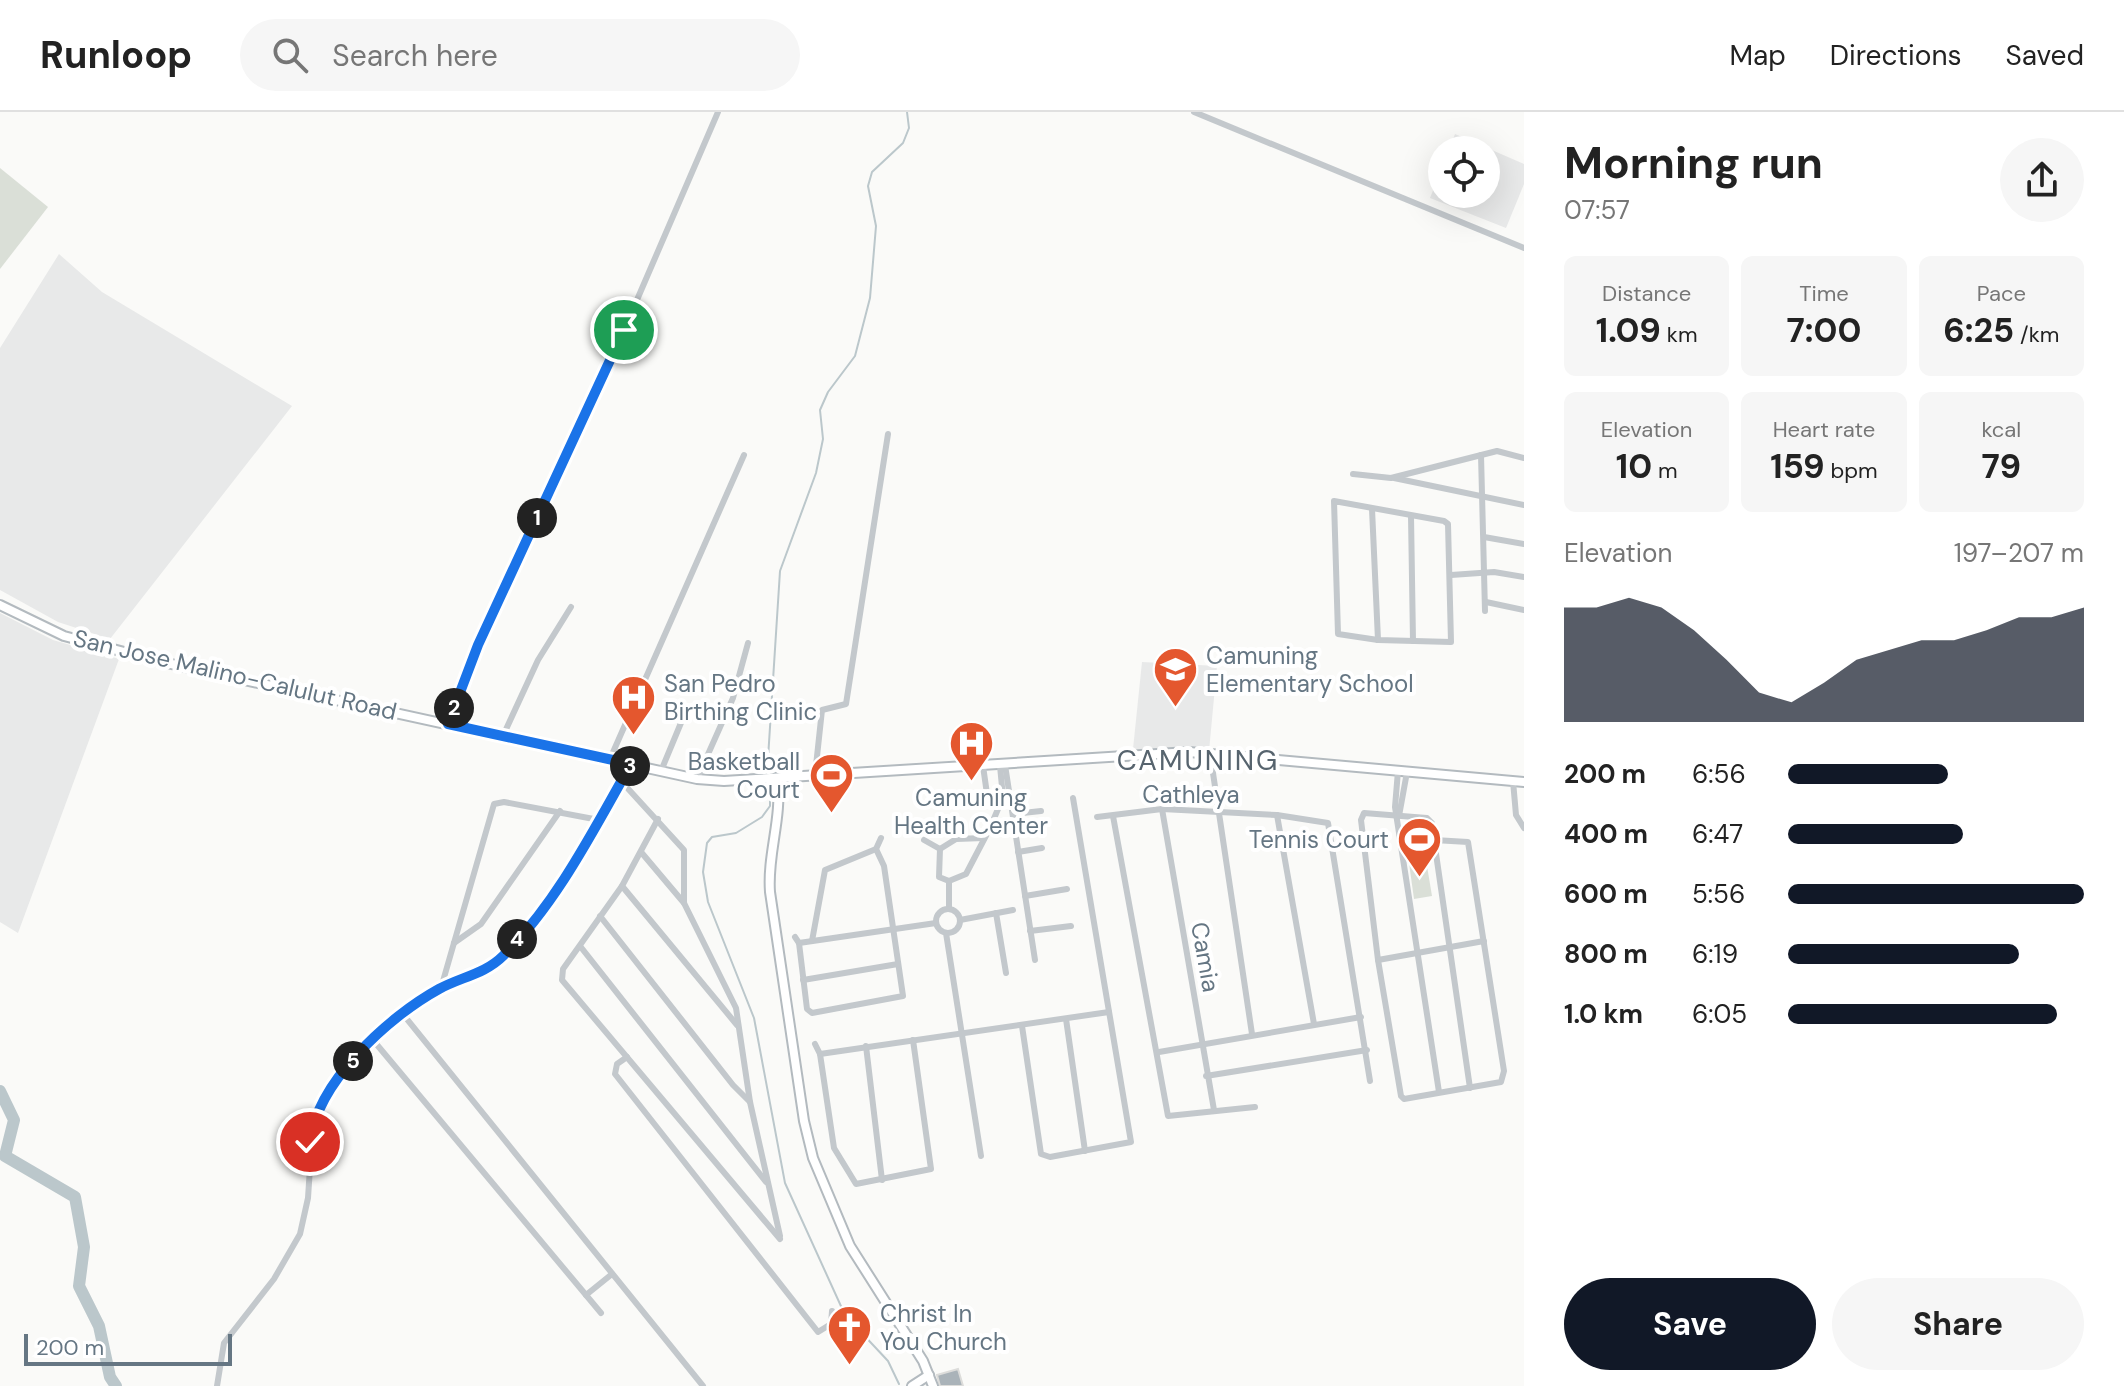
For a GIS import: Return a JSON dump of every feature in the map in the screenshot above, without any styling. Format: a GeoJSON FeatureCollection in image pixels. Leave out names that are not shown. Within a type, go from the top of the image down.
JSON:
{"type":"FeatureCollection","features":[{"type":"Feature","properties":{"kind":"main road","name":"San Jose Malino-Calulut Road"},"geometry":{"type":"LineString","coordinates":[[0,605],[64,636],[96,646],[697,779],[777,778],[1003,765],[1160,752],[1210,753],[1524,782]]}},
{"type":"Feature","properties":{"kind":"main road"},"geometry":{"type":"LineString","coordinates":[[777,778],[780,804],[769,875],[770,892],[806,1134],[850,1246],[933,1386]]}},
{"type":"Feature","properties":{"kind":"main road"},"geometry":{"type":"LineString","coordinates":[[912,1386],[929,1375]]}},
{"type":"Feature","properties":{"kind":"street"},"geometry":{"type":"LineString","coordinates":[[448,724],[478,645],[624,330],[718,112]]}},
{"type":"Feature","properties":{"kind":"street"},"geometry":{"type":"LineString","coordinates":[[1194,112],[1524,248]]}},
{"type":"Feature","properties":{"kind":"street"},"geometry":{"type":"LineString","coordinates":[[815,775],[822,710],[846,704],[888,434]]}},
{"type":"Feature","properties":{"kind":"street"},"geometry":{"type":"LineString","coordinates":[[1391,478],[1497,451],[1524,458]]}},
{"type":"Feature","properties":{"kind":"street"},"geometry":{"type":"LineString","coordinates":[[610,759],[744,455]]}},
{"type":"Feature","properties":{"kind":"street"},"geometry":{"type":"LineString","coordinates":[[1481,455],[1485,497],[1485,611]]}},
{"type":"Feature","properties":{"kind":"street"},"geometry":{"type":"LineString","coordinates":[[1353,474],[1391,478],[1524,505]]}},
{"type":"Feature","properties":{"kind":"street"},"geometry":{"type":"LineString","coordinates":[[1334,501],[1411,516],[1448,524],[1451,642],[1378,640],[1338,634],[1334,501]]}},
{"type":"Feature","properties":{"kind":"street"},"geometry":{"type":"LineString","coordinates":[[1372,509],[1378,640]]}},
{"type":"Feature","properties":{"kind":"street"},"geometry":{"type":"LineString","coordinates":[[1411,516],[1413,641]]}},
{"type":"Feature","properties":{"kind":"street"},"geometry":{"type":"LineString","coordinates":[[1484,537],[1524,544]]}},
{"type":"Feature","properties":{"kind":"street"},"geometry":{"type":"LineString","coordinates":[[1451,575],[1485,573],[1524,577]]}},
{"type":"Feature","properties":{"kind":"street"},"geometry":{"type":"LineString","coordinates":[[1486,602],[1524,610]]}},
{"type":"Feature","properties":{"kind":"street"},"geometry":{"type":"LineString","coordinates":[[502,738],[538,660],[571,607]]}},
{"type":"Feature","properties":{"kind":"street"},"geometry":{"type":"LineString","coordinates":[[697,779],[733,698],[748,643]]}},
{"type":"Feature","properties":{"kind":"street"},"geometry":{"type":"LineString","coordinates":[[661,771],[683,718]]}},
{"type":"Feature","properties":{"kind":"street"},"geometry":{"type":"LineString","coordinates":[[1210,753],[1252,1034]]}},
{"type":"Feature","properties":{"kind":"street"},"geometry":{"type":"LineString","coordinates":[[217,1386],[224,1343],[274,1279],[304,1222],[313,1122],[345,1069],[402,1013],[441,988],[477,974],[505,954],[543,906],[631,764]]}},
{"type":"Feature","properties":{"kind":"street"},"geometry":{"type":"LineString","coordinates":[[984,838],[956,839],[940,849],[939,877],[949,881],[966,874],[984,838],[997,808],[1003,797],[1003,765]]}},
{"type":"Feature","properties":{"kind":"street"},"geometry":{"type":"LineString","coordinates":[[1003,765],[1035,960]]}},
{"type":"Feature","properties":{"kind":"street"},"geometry":{"type":"LineString","coordinates":[[983,766],[987,794],[997,808]]}},
{"type":"Feature","properties":{"kind":"street"},"geometry":{"type":"LineString","coordinates":[[1403,772],[1395,807],[1399,816],[1439,1092]]}},
{"type":"Feature","properties":{"kind":"street"},"geometry":{"type":"LineString","coordinates":[[1399,816],[1405,793],[1403,772]]}},
{"type":"Feature","properties":{"kind":"street"},"geometry":{"type":"LineString","coordinates":[[621,781],[684,850],[684,903]]}},
{"type":"Feature","properties":{"kind":"street"},"geometry":{"type":"LineString","coordinates":[[1513,781],[1516,815],[1524,828]]}},
{"type":"Feature","properties":{"kind":"street"},"geometry":{"type":"LineString","coordinates":[[1396,793],[1405,793]]}},
{"type":"Feature","properties":{"kind":"street"},"geometry":{"type":"LineString","coordinates":[[1022,1026],[1039,1150],[1045,1157],[1131,1142],[1073,798]]}},
{"type":"Feature","properties":{"kind":"street"},"geometry":{"type":"LineString","coordinates":[[441,988],[494,804],[497,801],[599,820]]}},
{"type":"Feature","properties":{"kind":"street"},"geometry":{"type":"LineString","coordinates":[[1515,802],[1524,802]]}},
{"type":"Feature","properties":{"kind":"street","name":"Cathleya"},"geometry":{"type":"LineString","coordinates":[[1097,817],[1162,809],[1277,815],[1325,821],[1330,826],[1361,1017]]}},
{"type":"Feature","properties":{"kind":"street","name":"Camia"},"geometry":{"type":"LineString","coordinates":[[1162,809],[1214,1110]]}},
{"type":"Feature","properties":{"kind":"street"},"geometry":{"type":"LineString","coordinates":[[454,943],[481,924],[560,811]]}},
{"type":"Feature","properties":{"kind":"street"},"geometry":{"type":"LineString","coordinates":[[1013,814],[1041,811]]}},
{"type":"Feature","properties":{"kind":"street"},"geometry":{"type":"LineString","coordinates":[[1434,840],[1468,842],[1504,1077],[1497,1084],[1404,1099],[1378,960],[1361,817],[1367,813],[1430,820],[1470,1088]]}},
{"type":"Feature","properties":{"kind":"street"},"geometry":{"type":"LineString","coordinates":[[1277,815],[1314,1024]]}},
{"type":"Feature","properties":{"kind":"street"},"geometry":{"type":"LineString","coordinates":[[1113,816],[1159,1052],[1168,1116],[1255,1107]]}},
{"type":"Feature","properties":{"kind":"street"},"geometry":{"type":"LineString","coordinates":[[641,852],[684,903],[726,984],[739,1028],[750,1102],[780,1239],[562,980],[563,969],[622,886],[658,819]]}},
{"type":"Feature","properties":{"kind":"street"},"geometry":{"type":"LineString","coordinates":[[812,941],[825,870],[876,849],[881,838]]}},
{"type":"Feature","properties":{"kind":"street"},"geometry":{"type":"LineString","coordinates":[[924,840],[940,849]]}},
{"type":"Feature","properties":{"kind":"street"},"geometry":{"type":"LineString","coordinates":[[1018,852],[1042,848]]}},
{"type":"Feature","properties":{"kind":"street"},"geometry":{"type":"LineString","coordinates":[[876,849],[884,866],[892,929],[904,993],[900,998],[826,1011],[809,1011],[797,940],[812,941],[892,929],[936,923]]}},
{"type":"Feature","properties":{"kind":"street"},"geometry":{"type":"LineString","coordinates":[[949,881],[949,908],[960,920]]}},
{"type":"Feature","properties":{"kind":"street"},"geometry":{"type":"LineString","coordinates":[[622,886],[739,1028]]}},
{"type":"Feature","properties":{"kind":"street"},"geometry":{"type":"LineString","coordinates":[[1025,896],[1067,889]]}},
{"type":"Feature","properties":{"kind":"street"},"geometry":{"type":"LineString","coordinates":[[936,923],[938,913],[949,908]]}},
{"type":"Feature","properties":{"kind":"street"},"geometry":{"type":"LineString","coordinates":[[960,920],[1013,910]]}},
{"type":"Feature","properties":{"kind":"street"},"geometry":{"type":"LineString","coordinates":[[996,913],[1006,973]]}},
{"type":"Feature","properties":{"kind":"street"},"geometry":{"type":"LineString","coordinates":[[600,916],[733,1085],[750,1102]]}},
{"type":"Feature","properties":{"kind":"street"},"geometry":{"type":"LineString","coordinates":[[946,933],[955,930],[960,920]]}},
{"type":"Feature","properties":{"kind":"street"},"geometry":{"type":"LineString","coordinates":[[936,923],[946,933],[981,1156]]}},
{"type":"Feature","properties":{"kind":"street"},"geometry":{"type":"LineString","coordinates":[[1030,931],[1071,926]]}},
{"type":"Feature","properties":{"kind":"street"},"geometry":{"type":"LineString","coordinates":[[1378,960],[1484,941]]}},
{"type":"Feature","properties":{"kind":"street"},"geometry":{"type":"LineString","coordinates":[[580,946],[768,1185]]}},
{"type":"Feature","properties":{"kind":"street"},"geometry":{"type":"LineString","coordinates":[[803,980],[898,964]]}},
{"type":"Feature","properties":{"kind":"street"},"geometry":{"type":"LineString","coordinates":[[820,1054],[1109,1012]]}},
{"type":"Feature","properties":{"kind":"street"},"geometry":{"type":"LineString","coordinates":[[402,1013],[703,1386]]}},
{"type":"Feature","properties":{"kind":"street"},"geometry":{"type":"LineString","coordinates":[[1159,1052],[1361,1017],[1370,1081]]}},
{"type":"Feature","properties":{"kind":"street"},"geometry":{"type":"LineString","coordinates":[[1066,1019],[1085,1151]]}},
{"type":"Feature","properties":{"kind":"street"},"geometry":{"type":"LineString","coordinates":[[373,1040],[601,1313]]}},
{"type":"Feature","properties":{"kind":"street"},"geometry":{"type":"LineString","coordinates":[[815,1044],[820,1054],[835,1154],[854,1183],[931,1169],[913,1040]]}},
{"type":"Feature","properties":{"kind":"street"},"geometry":{"type":"LineString","coordinates":[[866,1046],[882,1180]]}},
{"type":"Feature","properties":{"kind":"street"},"geometry":{"type":"LineString","coordinates":[[1206,1076],[1367,1050]]}},
{"type":"Feature","properties":{"kind":"street"},"geometry":{"type":"LineString","coordinates":[[627,1057],[617,1064],[615,1074],[818,1332],[831,1324],[832,1311]]}},
{"type":"Feature","properties":{"kind":"street"},"geometry":{"type":"LineString","coordinates":[[586,1295],[612,1274]]}},
{"type":"Feature","properties":{"kind":"shaded area"},"geometry":{"type":"Polygon","coordinates":[[[1500,154],[1524,164],[1524,184],[1506,228],[1455,208],[1500,208],[1500,154]]]}},
{"type":"Feature","properties":{"kind":"shaded area"},"geometry":{"type":"Polygon","coordinates":[[[0,168],[48,207],[0,269],[0,168]]]}},
{"type":"Feature","properties":{"kind":"shaded area"},"geometry":{"type":"Polygon","coordinates":[[[59,254],[102,292],[292,406],[110,639],[58,622],[0,590],[0,348],[59,254]]]}},
{"type":"Feature","properties":{"kind":"shaded area"},"geometry":{"type":"Polygon","coordinates":[[[0,613],[53,640],[119,659],[18,933],[0,922],[0,613]]]}},
{"type":"Feature","properties":{"kind":"shaded area","name":"Camuning Elementary School"},"geometry":{"type":"Polygon","coordinates":[[[1142,662],[1217,666],[1209,751],[1133,749],[1142,662]]]}},
{"type":"Feature","properties":{"kind":"shaded area","name":"Tennis Court"},"geometry":{"type":"Polygon","coordinates":[[[1426,860],[1432,896],[1414,899],[1409,863],[1426,860]]]}},
{"type":"Feature","properties":{"kind":"building"},"geometry":{"type":"Polygon","coordinates":[[[958,1369],[963,1386],[940,1386],[937,1375],[958,1369]]]}},
{"type":"Feature","properties":{"kind":"waterway"},"geometry":{"type":"LineString","coordinates":[[767,774],[780,571],[816,473],[823,439],[820,410],[828,392],[855,356],[870,298],[876,226],[868,186],[872,172],[903,143],[909,128],[907,112]]}},
{"type":"Feature","properties":{"kind":"waterway"},"geometry":{"type":"LineString","coordinates":[[770,788],[770,806],[762,817],[736,833],[712,837],[707,843],[703,872],[708,902],[754,1018],[785,1183],[845,1315],[888,1361],[899,1384]]}},
{"type":"Feature","properties":{"kind":"waterway"},"geometry":{"type":"LineString","coordinates":[[0,1091],[14,1120],[5,1156],[75,1197],[84,1247],[79,1286],[99,1326],[110,1377],[116,1386]]}},
{"type":"Feature","properties":{"kind":"place","name":"Camuning Elementary School"},"geometry":{"type":"Point","coordinates":[1175,709]}},
{"type":"Feature","properties":{"kind":"place","name":"San Pedro Birthing Clinic"},"geometry":{"type":"Point","coordinates":[633,737]}},
{"type":"Feature","properties":{"kind":"place","name":"Camuning Health Center"},"geometry":{"type":"Point","coordinates":[971,783]}},
{"type":"Feature","properties":{"kind":"place","name":"Basketball Court"},"geometry":{"type":"Point","coordinates":[831,815]}},
{"type":"Feature","properties":{"kind":"place","name":"Tennis Court"},"geometry":{"type":"Point","coordinates":[1420,879]}},
{"type":"Feature","properties":{"kind":"place","name":"Christ In You Church"},"geometry":{"type":"Point","coordinates":[849,1367]}},
{"type":"Feature","properties":{"kind":"district","name":"CAMUNING"},"geometry":{"type":"Point","coordinates":[1198,760]}},
{"type":"Feature","properties":{"kind":"route"},"geometry":{"type":"LineString","coordinates":[[310,1142],[313,1122],[345,1069],[385,1025],[441,988],[492,966],[505,954],[543,906],[588,840],[631,764],[448,724],[478,645],[624,330]]}}]}
